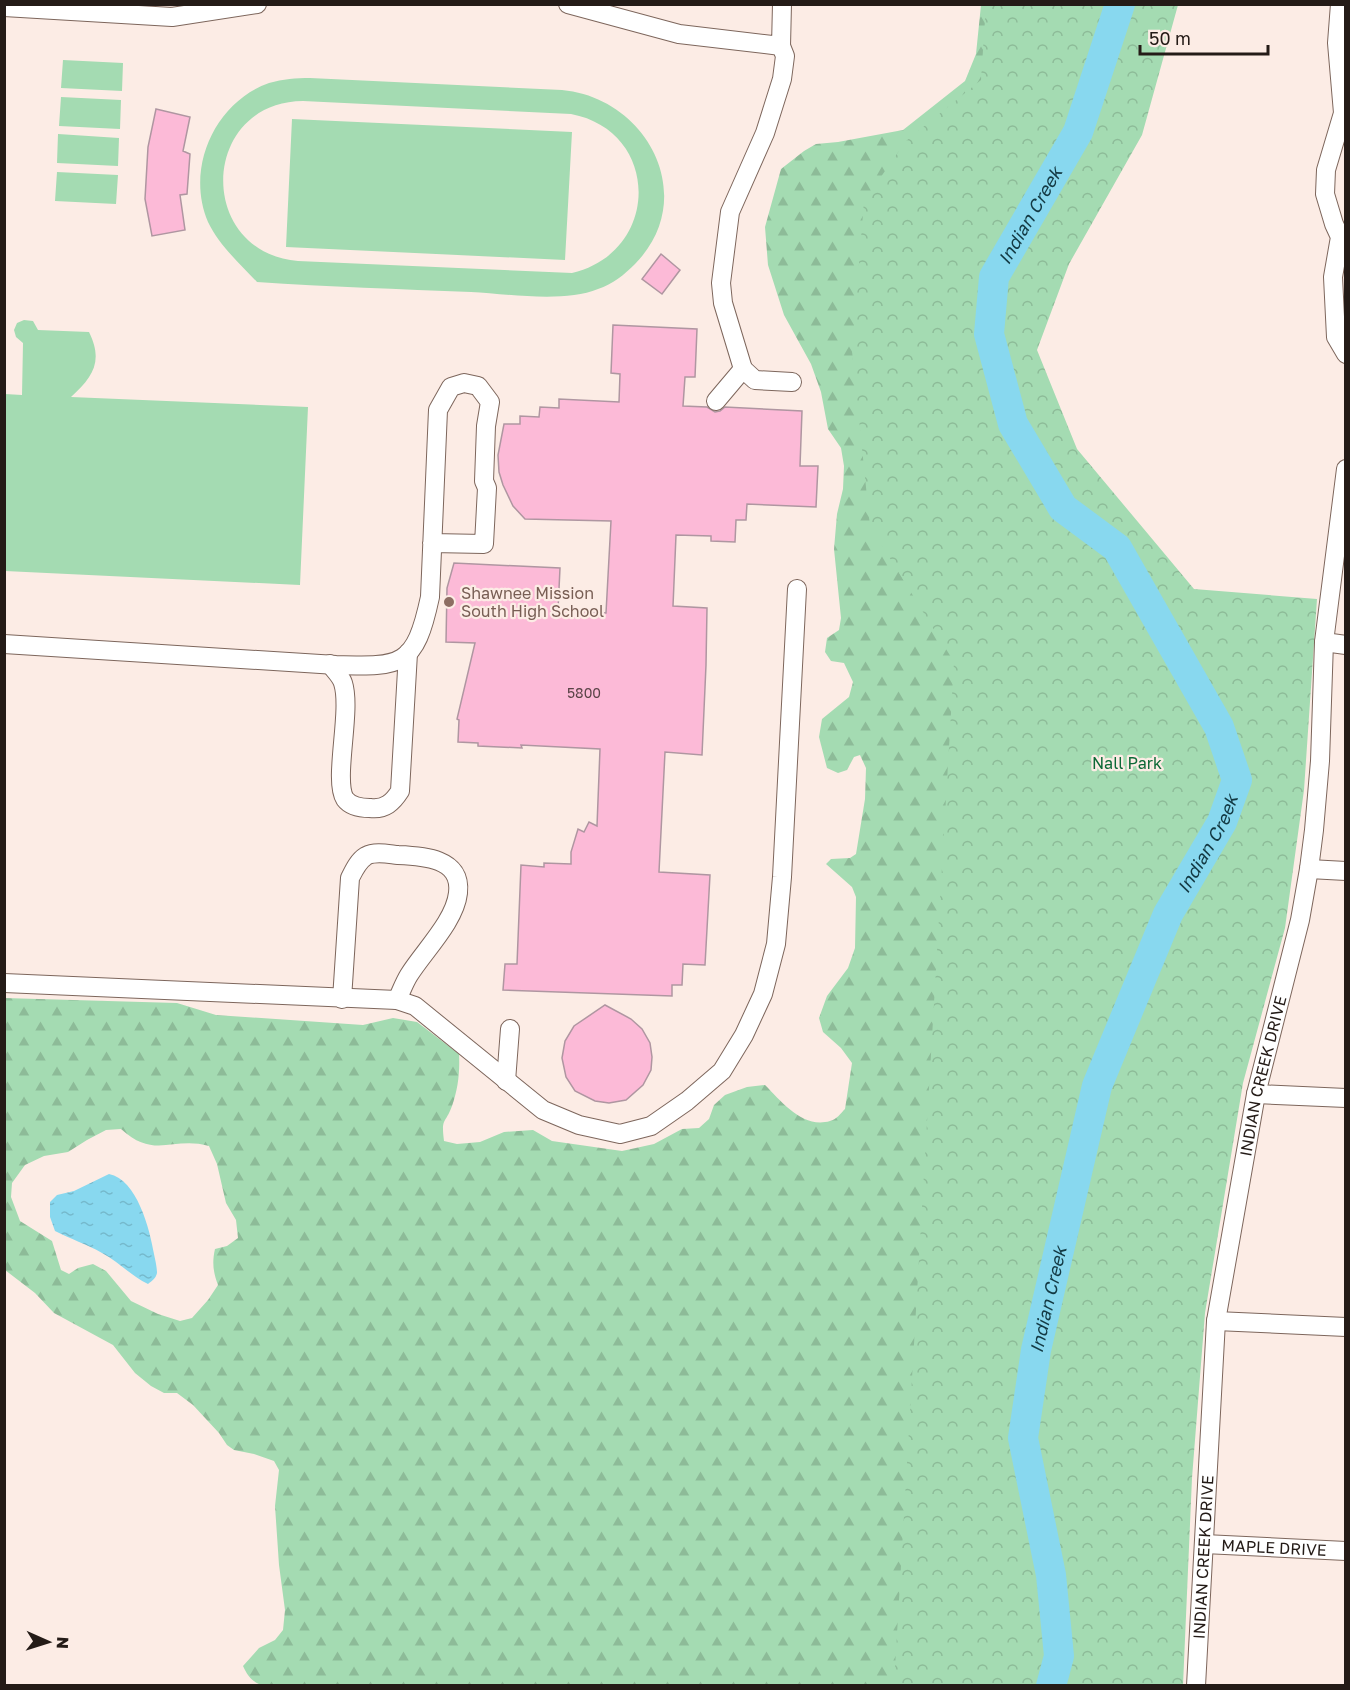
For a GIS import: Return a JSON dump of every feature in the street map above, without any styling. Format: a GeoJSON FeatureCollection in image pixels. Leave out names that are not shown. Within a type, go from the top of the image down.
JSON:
{"type":"FeatureCollection","features":[{"type":"Feature","properties":{"kind":"street"},"geometry":{"type":"LineString","coordinates":[[568,4],[606,10],[679,34],[780,46]]}},
{"type":"Feature","properties":{"kind":"street"},"geometry":{"type":"LineString","coordinates":[[782,4],[780,46],[784,56],[782,79],[765,133],[730,212],[721,284],[723,303],[742,369],[755,380],[792,382]]}},
{"type":"Feature","properties":{"kind":"street"},"geometry":{"type":"LineString","coordinates":[[1340,4],[1337,43],[1344,119],[1326,170],[1325,194],[1334,224],[1343,237],[1333,277],[1340,304],[1336,337],[1346,354]]}},
{"type":"Feature","properties":{"kind":"street"},"geometry":{"type":"LineString","coordinates":[[11,6],[172,17],[255,5]]}},
{"type":"Feature","properties":{"kind":"street"},"geometry":{"type":"LineString","coordinates":[[716,400],[742,369]]}},
{"type":"Feature","properties":{"kind":"street"},"geometry":{"type":"LineString","coordinates":[[4,644],[330,664],[381,666],[398,661],[414,648],[424,626],[430,597],[432,543],[438,410],[451,387],[464,383],[478,386],[490,402],[486,426],[484,481],[487,488],[484,544],[432,543]]}},
{"type":"Feature","properties":{"kind":"street","name":"INDIAN CREEK DRIVE"},"geometry":{"type":"LineString","coordinates":[[1196,1686],[1216,1322],[1256,1094],[1300,920],[1309,869],[1320,761],[1324,642],[1346,469]]}},
{"type":"Feature","properties":{"kind":"street"},"geometry":{"type":"LineString","coordinates":[[4,983],[397,1000],[415,1006],[543,1110],[579,1125],[620,1134],[651,1126],[687,1101],[722,1071],[744,1035],[763,994],[776,944],[782,877],[797,589]]}},
{"type":"Feature","properties":{"kind":"street"},"geometry":{"type":"LineString","coordinates":[[1324,642],[1346,645]]}},
{"type":"Feature","properties":{"kind":"street"},"geometry":{"type":"LineString","coordinates":[[330,664],[343,681],[346,705],[341,784],[345,799],[356,807],[375,809],[393,802],[400,790],[408,653]]}},
{"type":"Feature","properties":{"kind":"street"},"geometry":{"type":"LineString","coordinates":[[342,999],[350,878],[354,869],[360,861],[374,854],[434,858],[446,863],[457,877],[459,890],[456,906],[407,977],[397,1000]]}},
{"type":"Feature","properties":{"kind":"street"},"geometry":{"type":"LineString","coordinates":[[1309,869],[1346,870]]}},
{"type":"Feature","properties":{"kind":"street"},"geometry":{"type":"LineString","coordinates":[[506,1081],[510,1029]]}},
{"type":"Feature","properties":{"kind":"street"},"geometry":{"type":"LineString","coordinates":[[1256,1094],[1346,1098]]}},
{"type":"Feature","properties":{"kind":"street"},"geometry":{"type":"LineString","coordinates":[[1216,1322],[1346,1328]]}},
{"type":"Feature","properties":{"kind":"street","name":"MAPLE DRIVE"},"geometry":{"type":"LineString","coordinates":[[1204,1544],[1346,1551]]}},
{"type":"Feature","properties":{"kind":"green space"},"geometry":{"type":"Polygon","coordinates":[[[981,5],[1100,5],[1023,177],[1012,1685],[265,1686],[257,1683],[243,1666],[259,1648],[275,1640],[283,1630],[285,1610],[275,1506],[279,1470],[274,1461],[234,1450],[227,1445],[193,1405],[177,1393],[164,1393],[151,1386],[135,1373],[113,1345],[54,1313],[35,1293],[5,1270],[4,998],[177,1003],[216,1015],[363,1025],[393,1018],[417,1022],[459,1054],[456,1093],[443,1128],[444,1141],[457,1144],[480,1142],[504,1132],[533,1130],[552,1141],[622,1151],[654,1144],[682,1129],[699,1128],[709,1119],[714,1105],[725,1095],[747,1087],[765,1085],[802,1118],[820,1122],[832,1120],[838,1116],[845,1109],[852,1063],[841,1048],[823,1032],[819,1018],[827,996],[848,968],[855,948],[856,897],[852,887],[826,864],[831,859],[850,858],[856,854],[865,799],[866,768],[860,755],[854,757],[847,770],[838,773],[827,768],[819,737],[822,719],[849,697],[853,682],[844,663],[831,661],[825,652],[827,638],[839,630],[841,618],[834,549],[844,466],[841,448],[828,429],[821,392],[811,364],[784,315],[768,265],[765,227],[781,169],[816,144],[903,130],[965,81],[976,54],[981,5]],[[121,1129],[106,1130],[68,1152],[44,1156],[25,1165],[12,1183],[11,1197],[20,1221],[52,1241],[61,1270],[69,1274],[78,1268],[93,1264],[106,1271],[131,1301],[158,1314],[180,1321],[192,1318],[218,1285],[214,1267],[215,1249],[227,1246],[238,1238],[236,1220],[226,1203],[217,1164],[209,1146],[184,1143],[154,1145],[133,1138],[121,1129]]]}},
{"type":"Feature","properties":{"kind":"green space","name":"Nall Park"},"geometry":{"type":"Polygon","coordinates":[[[986,5],[1178,5],[1142,135],[1069,264],[1037,350],[1077,449],[1194,589],[1317,599],[1304,790],[1285,928],[1243,1083],[1205,1313],[1192,1478],[1183,1685],[894,1685],[954,662],[870,526],[852,351],[864,201],[906,141],[981,80],[986,5]]]}},
{"type":"Feature","properties":{"kind":"green space"},"geometry":{"type":"Polygon","coordinates":[[[63,60],[123,63],[122,91],[61,88],[63,60]]]}},
{"type":"Feature","properties":{"kind":"green space"},"geometry":{"type":"Polygon","coordinates":[[[305,78],[562,90],[592,97],[619,111],[640,131],[655,155],[663,182],[663,210],[654,238],[635,264],[618,279],[598,289],[569,296],[257,282],[224,246],[208,222],[202,201],[200,180],[203,159],[220,121],[233,105],[250,92],[269,83],[305,78]],[[303,101],[269,108],[244,125],[229,150],[223,178],[227,207],[241,232],[264,252],[298,261],[572,273],[601,261],[622,242],[635,218],[639,192],[634,166],[622,143],[601,125],[571,114],[303,101]]]}},
{"type":"Feature","properties":{"kind":"green space"},"geometry":{"type":"Polygon","coordinates":[[[61,97],[121,100],[120,129],[59,126],[61,97]]]}},
{"type":"Feature","properties":{"kind":"green space"},"geometry":{"type":"Polygon","coordinates":[[[292,119],[572,132],[565,260],[286,247],[292,119]]]}},
{"type":"Feature","properties":{"kind":"green space"},"geometry":{"type":"Polygon","coordinates":[[[58,134],[119,138],[118,166],[57,163],[58,134]]]}},
{"type":"Feature","properties":{"kind":"green space"},"geometry":{"type":"Polygon","coordinates":[[[57,172],[118,175],[116,204],[55,201],[57,172]]]}},
{"type":"Feature","properties":{"kind":"green space"},"geometry":{"type":"Polygon","coordinates":[[[24,320],[33,321],[38,330],[89,332],[95,352],[94,369],[85,383],[71,397],[308,407],[300,585],[5,571],[5,394],[22,395],[23,343],[16,337],[14,330],[17,323],[24,320]]]}},
{"type":"Feature","properties":{"kind":"water"},"geometry":{"type":"Polygon","coordinates":[[[109,1174],[119,1178],[127,1185],[145,1219],[157,1271],[155,1278],[148,1284],[102,1253],[55,1231],[50,1217],[50,1202],[57,1195],[74,1191],[109,1174]]]}},
{"type":"Feature","properties":{"kind":"building"},"geometry":{"type":"Polygon","coordinates":[[[156,109],[190,117],[183,151],[190,154],[187,194],[180,195],[185,230],[152,236],[145,199],[148,147],[156,109]]]}},
{"type":"Feature","properties":{"kind":"building"},"geometry":{"type":"Polygon","coordinates":[[[661,254],[680,270],[662,294],[642,279],[661,254]]]}},
{"type":"Feature","properties":{"kind":"building","name":"Shawnee Mission South High School"},"geometry":{"type":"Polygon","coordinates":[[[613,325],[697,329],[695,377],[685,377],[683,406],[707,407],[715,412],[725,407],[802,411],[800,466],[818,466],[816,507],[747,504],[746,520],[736,520],[735,542],[711,541],[711,536],[676,535],[673,606],[707,608],[702,755],[665,752],[659,872],[710,875],[705,965],[683,964],[682,985],[672,985],[672,996],[503,990],[505,964],[517,964],[521,865],[544,867],[544,863],[571,864],[571,852],[578,829],[584,832],[589,822],[597,826],[600,749],[521,745],[522,748],[478,746],[478,743],[458,742],[459,720],[457,719],[475,643],[446,642],[447,588],[454,563],[560,568],[558,610],[606,613],[611,521],[525,519],[513,506],[503,485],[499,472],[498,455],[504,424],[520,424],[520,416],[539,417],[540,407],[559,408],[559,399],[619,402],[620,374],[611,373],[613,325]]]}},
{"type":"Feature","properties":{"kind":"building"},"geometry":{"type":"Polygon","coordinates":[[[605,1005],[631,1019],[642,1029],[650,1043],[652,1057],[651,1070],[643,1085],[626,1100],[609,1103],[595,1101],[575,1091],[566,1077],[562,1058],[565,1041],[574,1026],[605,1005]]]}},
{"type":"Feature","properties":{"kind":"waterway","name":"Indian Creek"},"geometry":{"type":"LineString","coordinates":[[1051,1686],[1059,1656],[1051,1575],[1023,1438],[1036,1350],[1097,1086],[1168,914],[1222,822],[1237,780],[1219,727],[1117,548],[1063,508],[1013,424],[989,334],[994,277],[1078,132],[1120,4]]}},
{"type":"Feature","properties":{"kind":"place","name":"Shawnee Mission South High School"},"geometry":{"type":"Point","coordinates":[449,602]}}]}
